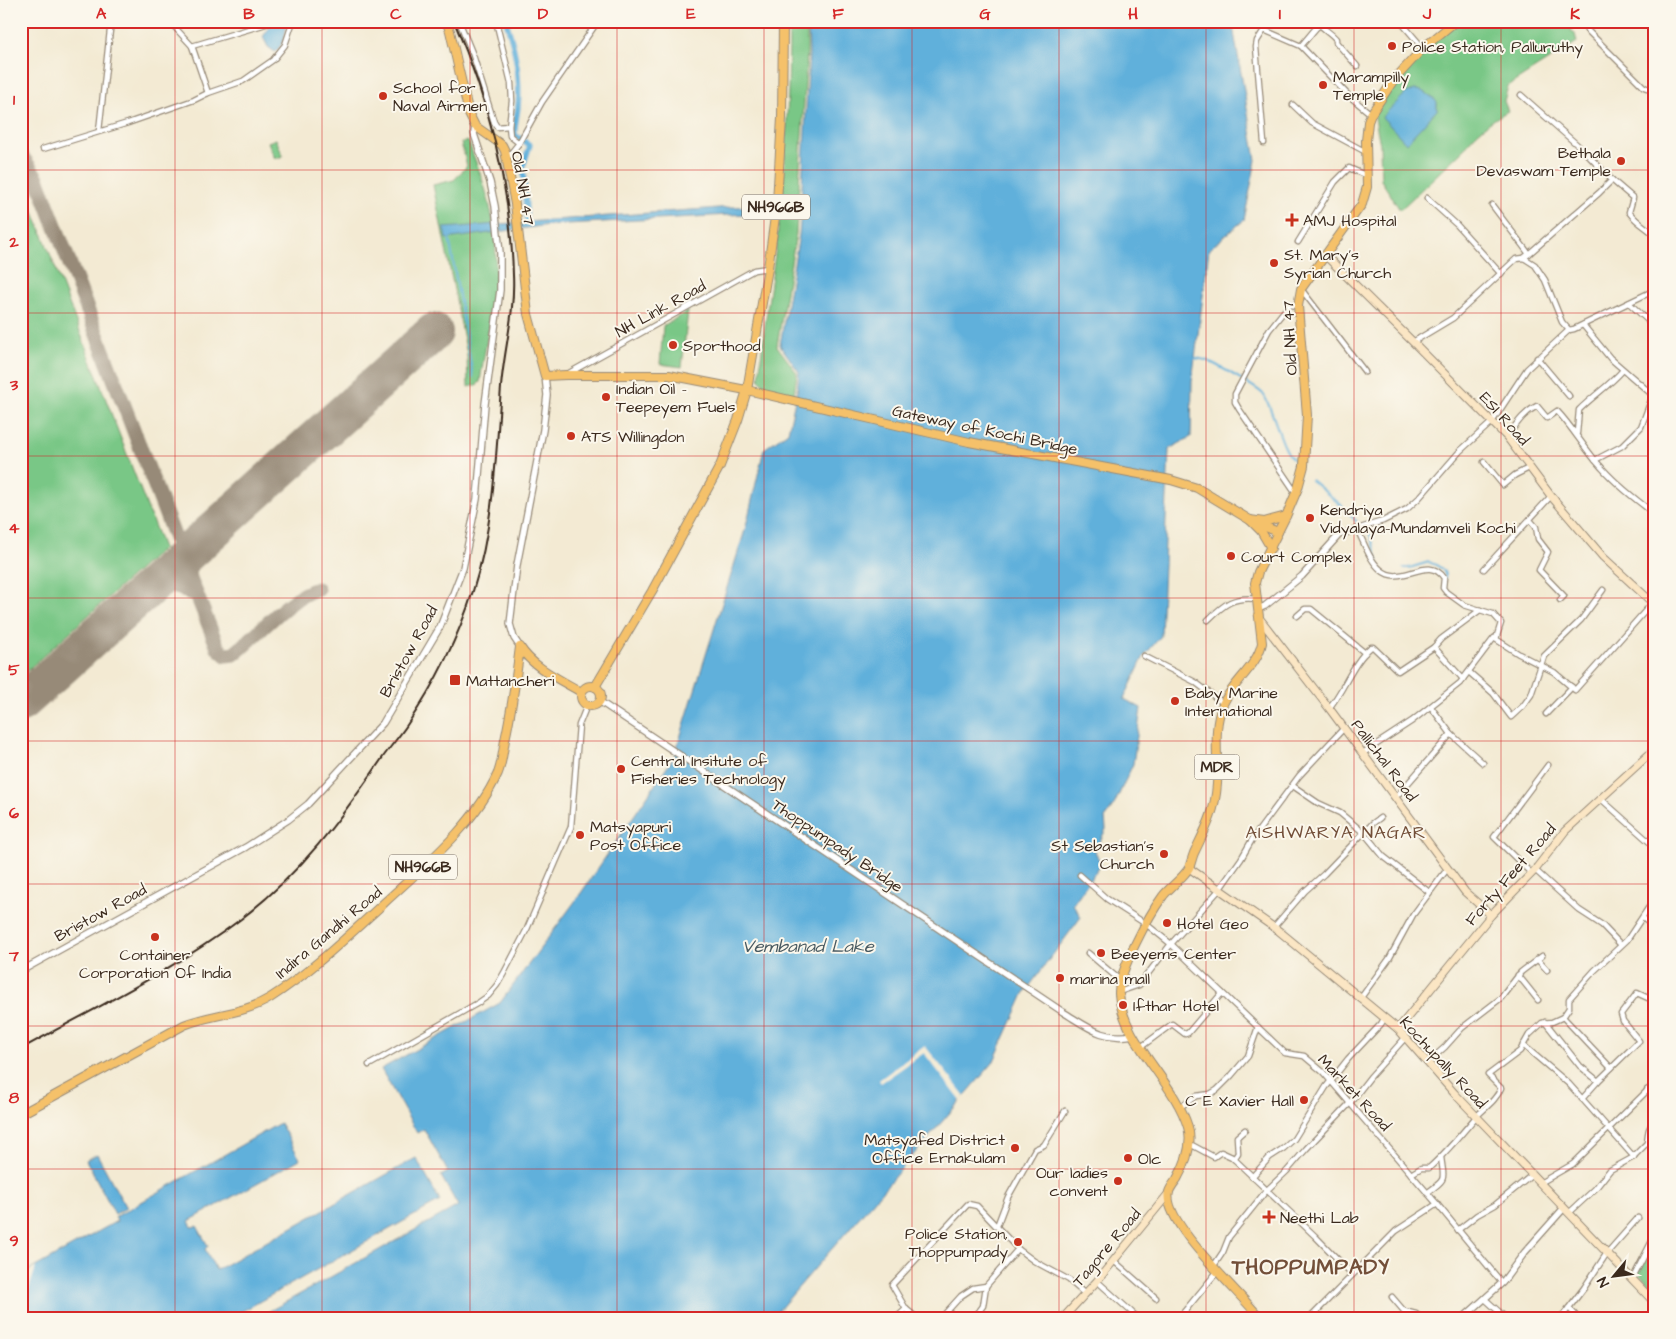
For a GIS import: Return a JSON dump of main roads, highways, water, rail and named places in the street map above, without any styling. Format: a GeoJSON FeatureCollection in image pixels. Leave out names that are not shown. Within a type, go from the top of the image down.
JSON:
{"type":"FeatureCollection","features":[{"type":"Feature","properties":{"kind":"main road","name":"Old NH 47"},"geometry":{"type":"LineString","coordinates":[[446,21],[469,114],[475,126],[502,145],[507,158],[515,204],[528,314],[545,376],[669,375],[747,390]]}},
{"type":"Feature","properties":{"kind":"main road","name":"NH966B"},"geometry":{"type":"LineString","coordinates":[[595,687],[652,591],[720,466],[738,420],[747,390],[768,268],[777,202],[782,132],[784,21]]}},
{"type":"Feature","properties":{"kind":"main road","name":"Old NH 47"},"geometry":{"type":"LineString","coordinates":[[1286,516],[1296,493],[1304,466],[1307,415],[1298,306],[1301,288],[1362,204],[1367,187],[1366,152],[1368,122],[1371,114],[1393,81],[1423,48],[1456,21]]}},
{"type":"Feature","properties":{"kind":"main road","name":"ESI Road"},"geometry":{"type":"LineString","coordinates":[[1326,256],[1507,437],[1551,496],[1603,557],[1654,602]]}},
{"type":"Feature","properties":{"kind":"main road","name":"Gateway of Kochi Bridge"},"geometry":{"type":"LineString","coordinates":[[747,390],[969,442],[1171,480],[1196,488],[1250,520]]}},
{"type":"Feature","properties":{"kind":"main road"},"geometry":{"type":"LineString","coordinates":[[1250,520],[1264,522],[1286,516]]}},
{"type":"Feature","properties":{"kind":"main road","name":"MDR"},"geometry":{"type":"LineString","coordinates":[[1169,1193],[1184,1165],[1190,1144],[1187,1127],[1179,1108],[1133,1035],[1122,1013],[1119,992],[1125,967],[1146,924],[1164,895],[1189,868],[1193,854],[1205,834],[1214,809],[1217,783],[1218,725],[1223,704],[1234,685],[1255,660],[1260,650],[1262,643],[1255,583],[1258,572],[1286,516]]}},
{"type":"Feature","properties":{"kind":"main road"},"geometry":{"type":"LineString","coordinates":[[1250,520],[1278,532]]}},
{"type":"Feature","properties":{"kind":"main road"},"geometry":{"type":"LineString","coordinates":[[1250,520],[1261,531],[1270,548]]}},
{"type":"Feature","properties":{"kind":"main road","name":"Pallichal Road"},"geometry":{"type":"LineString","coordinates":[[1260,619],[1363,753],[1465,892],[1491,915]]}},
{"type":"Feature","properties":{"kind":"main road","name":"Old NH 47"},"geometry":{"type":"LineString","coordinates":[[520,647],[524,653],[544,669],[581,692]]}},
{"type":"Feature","properties":{"kind":"main road","name":"Indira Gandhi Road"},"geometry":{"type":"LineString","coordinates":[[21,1114],[184,1025],[248,1008],[269,998],[312,967],[338,945],[413,876],[468,821],[485,797],[498,772],[513,704],[520,647]]}},
{"type":"Feature","properties":{"kind":"main road"},"geometry":{"type":"LineString","coordinates":[[589,686],[595,687],[600,695],[599,701],[594,705],[587,705],[581,699],[581,692],[589,686]]}},
{"type":"Feature","properties":{"kind":"main road","name":"Forty Feet Road"},"geometry":{"type":"LineString","coordinates":[[1398,1029],[1491,915],[1533,871],[1566,831],[1655,749]]}},
{"type":"Feature","properties":{"kind":"main road","name":"Kochupally Road"},"geometry":{"type":"LineString","coordinates":[[1189,868],[1273,928],[1398,1029],[1477,1117],[1655,1303]]}},
{"type":"Feature","properties":{"kind":"main road"},"geometry":{"type":"LineString","coordinates":[[1169,1193],[1171,1208],[1176,1218],[1201,1255],[1244,1298],[1260,1318]]}},
{"type":"Feature","properties":{"kind":"main road","name":"Tagore Road"},"geometry":{"type":"LineString","coordinates":[[1063,1318],[1114,1261],[1169,1193]]}},
{"type":"Feature","properties":{"kind":"water"},"geometry":{"type":"Polygon","coordinates":[[[282,21],[286,26],[284,40],[275,52],[268,47],[263,37],[273,24],[282,21]]]}},
{"type":"Feature","properties":{"kind":"water","name":"Vembanad Lake"},"geometry":{"type":"Polygon","coordinates":[[[808,21],[1232,21],[1256,160],[1244,220],[1209,249],[1192,381],[1191,437],[1169,449],[1161,636],[1144,656],[1124,699],[1141,708],[1133,764],[1114,805],[1105,818],[1106,829],[1095,851],[1101,864],[1073,904],[1081,917],[1025,992],[993,1063],[772,1318],[257,1318],[458,1206],[441,1176],[448,1172],[424,1129],[417,1133],[381,1069],[500,1003],[579,896],[674,757],[745,530],[764,449],[788,432],[797,392],[799,372],[780,345],[799,235],[801,211],[549,225],[446,239],[444,228],[732,207],[801,205],[809,54],[808,21]]]}},
{"type":"Feature","properties":{"kind":"water"},"geometry":{"type":"Polygon","coordinates":[[[1414,90],[1424,92],[1432,97],[1437,102],[1437,110],[1406,143],[1382,117],[1406,93],[1414,90]]]}},
{"type":"Feature","properties":{"kind":"water"},"geometry":{"type":"Polygon","coordinates":[[[280,1123],[300,1159],[189,1221],[192,1227],[197,1226],[208,1246],[205,1249],[216,1270],[416,1158],[440,1201],[230,1318],[21,1318],[21,1275],[117,1221],[115,1217],[280,1123]]]}},
{"type":"Feature","properties":{"kind":"water"},"geometry":{"type":"Polygon","coordinates":[[[97,1154],[126,1208],[115,1214],[86,1160],[97,1154]]]}},
{"type":"Feature","properties":{"kind":"waterway"},"geometry":{"type":"LineString","coordinates":[[506,21],[515,53],[518,75],[519,96],[515,135],[530,145],[523,166],[527,224],[532,224]]}},
{"type":"Feature","properties":{"kind":"waterway"},"geometry":{"type":"LineString","coordinates":[[449,237],[473,377]]}},
{"type":"Feature","properties":{"kind":"waterway"},"geometry":{"type":"LineString","coordinates":[[1195,358],[1207,360],[1215,364],[1263,394],[1271,409],[1282,441],[1290,456],[1294,459],[1294,466],[1298,468]]}},
{"type":"Feature","properties":{"kind":"waterway"},"geometry":{"type":"LineString","coordinates":[[1311,480],[1341,505],[1357,522]]}},
{"type":"Feature","properties":{"kind":"waterway"},"geometry":{"type":"LineString","coordinates":[[1364,523],[1371,537],[1378,561]]}},
{"type":"Feature","properties":{"kind":"waterway"},"geometry":{"type":"LineString","coordinates":[[1403,568],[1429,562],[1442,569],[1445,578]]}},
{"type":"Feature","properties":{"kind":"railway"},"geometry":{"type":"LineString","coordinates":[[21,1049],[134,988],[189,955],[241,919],[282,884],[334,825],[407,725],[436,677],[453,643],[473,591],[486,541],[493,490],[501,387],[513,289],[508,210],[496,146],[478,83],[454,21]]}},
{"type":"Feature","properties":{"kind":"place","name":"Police Station, Palluruthy"},"geometry":{"type":"Point","coordinates":[1392,46]}},
{"type":"Feature","properties":{"kind":"place","name":"Marampilly Temple"},"geometry":{"type":"Point","coordinates":[1323,85]}},
{"type":"Feature","properties":{"kind":"place","name":"School for Naval Airmen"},"geometry":{"type":"Point","coordinates":[383,96]}},
{"type":"Feature","properties":{"kind":"place","name":"Bethala Devaswam Temple"},"geometry":{"type":"Point","coordinates":[1621,161]}},
{"type":"Feature","properties":{"kind":"place","name":"AMJ Hospital"},"geometry":{"type":"Point","coordinates":[1292,220]}},
{"type":"Feature","properties":{"kind":"place","name":"St. Mary's Syrian Church"},"geometry":{"type":"Point","coordinates":[1274,263]}},
{"type":"Feature","properties":{"kind":"place","name":"Sporthood"},"geometry":{"type":"Point","coordinates":[673,345]}},
{"type":"Feature","properties":{"kind":"place","name":"Indian Oil - Teepeyem Fuels"},"geometry":{"type":"Point","coordinates":[606,397]}},
{"type":"Feature","properties":{"kind":"place","name":"ATS Willingdon"},"geometry":{"type":"Point","coordinates":[571,436]}},
{"type":"Feature","properties":{"kind":"place","name":"Kendriya Vidyalaya-Mundamveli Kochi"},"geometry":{"type":"Point","coordinates":[1310,518]}},
{"type":"Feature","properties":{"kind":"place","name":"Court Complex"},"geometry":{"type":"Point","coordinates":[1231,556]}},
{"type":"Feature","properties":{"kind":"place","name":"Mattancheri"},"geometry":{"type":"Point","coordinates":[455,680]}},
{"type":"Feature","properties":{"kind":"place","name":"Baby Marine International"},"geometry":{"type":"Point","coordinates":[1175,701]}},
{"type":"Feature","properties":{"kind":"place","name":"Central Insitute of Fisheries Technology"},"geometry":{"type":"Point","coordinates":[621,769]}},
{"type":"Feature","properties":{"kind":"place","name":"Matsyapuri Post Office"},"geometry":{"type":"Point","coordinates":[580,835]}},
{"type":"Feature","properties":{"kind":"place","name":"St Sebastian's Church"},"geometry":{"type":"Point","coordinates":[1164,854]}},
{"type":"Feature","properties":{"kind":"place","name":"Hotel Geo"},"geometry":{"type":"Point","coordinates":[1167,923]}},
{"type":"Feature","properties":{"kind":"place","name":"Container Corporation Of India"},"geometry":{"type":"Point","coordinates":[155,937]}},
{"type":"Feature","properties":{"kind":"place","name":"Beeyems Center"},"geometry":{"type":"Point","coordinates":[1101,953]}},
{"type":"Feature","properties":{"kind":"place","name":"marina mall"},"geometry":{"type":"Point","coordinates":[1060,978]}},
{"type":"Feature","properties":{"kind":"place","name":"Ifthar Hotel"},"geometry":{"type":"Point","coordinates":[1123,1005]}},
{"type":"Feature","properties":{"kind":"place","name":"C E Xavier Hall"},"geometry":{"type":"Point","coordinates":[1304,1100]}},
{"type":"Feature","properties":{"kind":"place","name":"Matsyafed District Office Ernakulam"},"geometry":{"type":"Point","coordinates":[1015,1148]}},
{"type":"Feature","properties":{"kind":"place","name":"Olc"},"geometry":{"type":"Point","coordinates":[1128,1158]}},
{"type":"Feature","properties":{"kind":"place","name":"Our ladies convent"},"geometry":{"type":"Point","coordinates":[1118,1181]}},
{"type":"Feature","properties":{"kind":"place","name":"Neethi Lab"},"geometry":{"type":"Point","coordinates":[1269,1217]}},
{"type":"Feature","properties":{"kind":"place","name":"Police Station, Thoppumpady"},"geometry":{"type":"Point","coordinates":[1018,1242]}},
{"type":"Feature","properties":{"kind":"district","name":"AISHWARYA NAGAR"},"geometry":{"type":"Point","coordinates":[1336,832]}},
{"type":"Feature","properties":{"kind":"district","name":"THOPPUMPADY"},"geometry":{"type":"Point","coordinates":[1311,1267]}}]}
